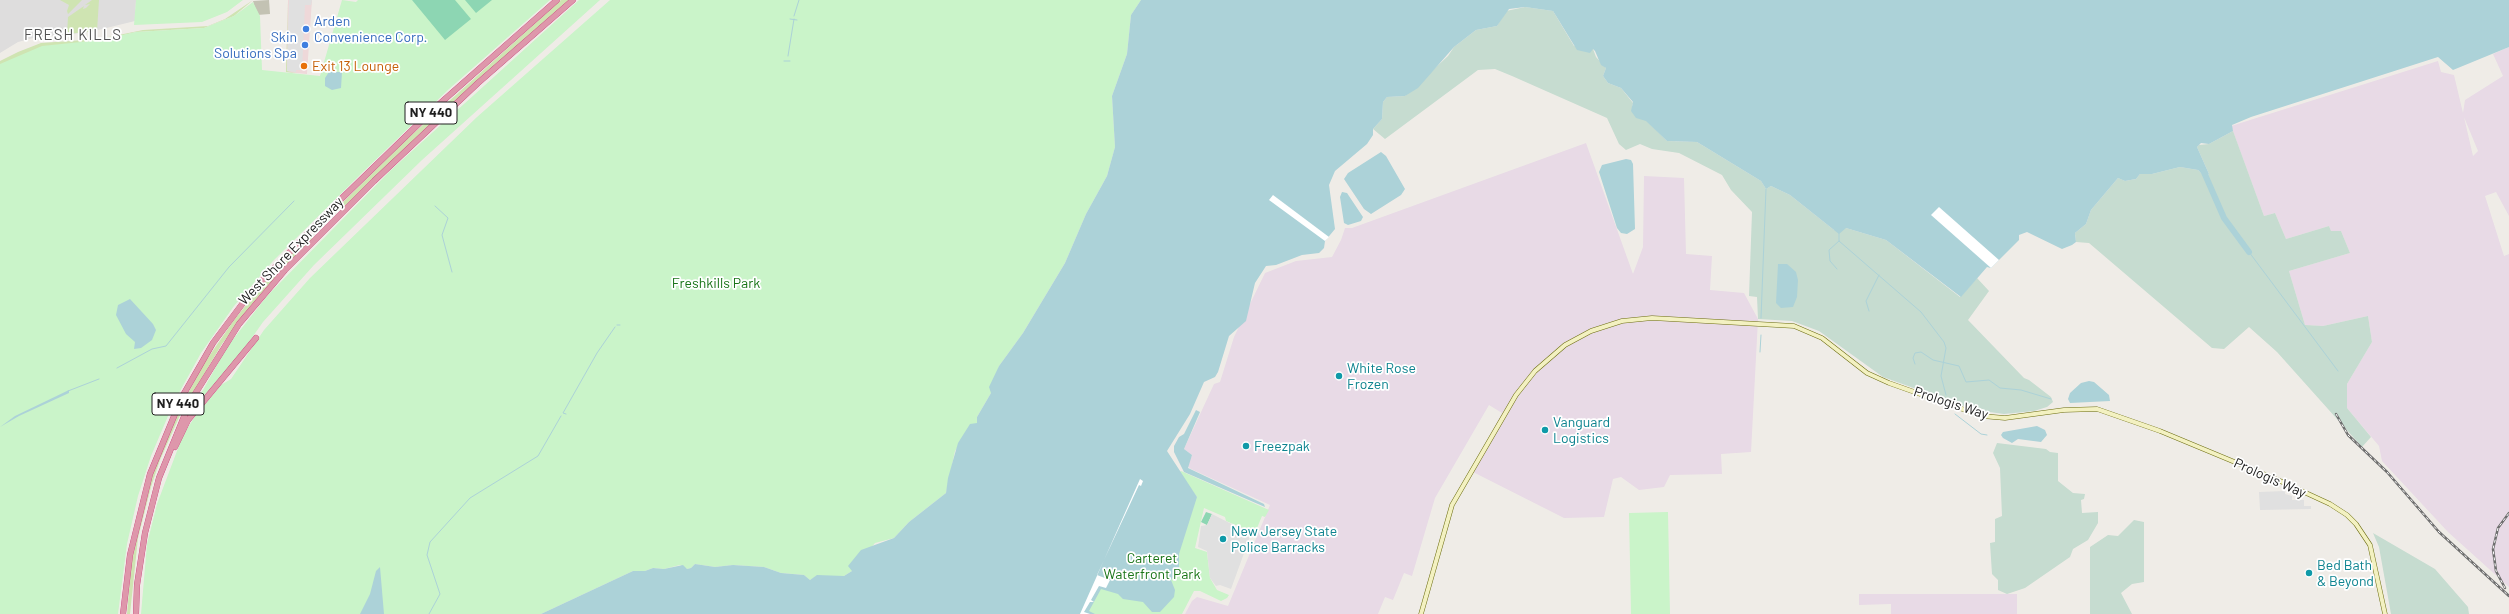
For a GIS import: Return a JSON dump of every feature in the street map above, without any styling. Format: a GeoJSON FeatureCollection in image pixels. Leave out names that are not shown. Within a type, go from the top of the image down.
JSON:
{"type":"FeatureCollection","features":[{"type":"Feature","properties":{"kind":"highway","name":"West Shore Expressway"},"geometry":{"type":"LineString","coordinates":[[123,614],[130,555],[150,474],[182,397],[213,343],[266,275],[337,203],[436,107],[557,0]]}},
{"type":"Feature","properties":{"kind":"highway","name":"West Shore Expressway"},"geometry":{"type":"LineString","coordinates":[[136,614],[141,559],[152,505],[168,455],[190,402],[221,349],[259,298],[406,151],[573,0]]}},
{"type":"Feature","properties":{"kind":"highway"},"geometry":{"type":"LineString","coordinates":[[152,505],[171,456],[188,420],[256,338]]}},
{"type":"Feature","properties":{"kind":"main road","name":"Prologis Way"},"geometry":{"type":"LineString","coordinates":[[1421,614],[1452,505],[1503,416],[1535,371],[1565,345],[1591,331],[1622,321],[1652,318],[1794,326],[1822,338],[1867,373],[1889,383],[1982,416],[2005,418],[2086,408],[2106,410],[2192,444],[2330,504],[2356,524],[2370,545],[2385,614]]}},
{"type":"Feature","properties":{"kind":"shaded area"},"geometry":{"type":"Polygon","coordinates":[[[0,0],[136,0],[135,21],[90,32],[33,38],[18,42],[0,53],[0,0]]]}},
{"type":"Feature","properties":{"kind":"shaded area"},"geometry":{"type":"Polygon","coordinates":[[[269,0],[270,14],[257,15],[253,1],[269,0]]]}},
{"type":"Feature","properties":{"kind":"shaded area"},"geometry":{"type":"Polygon","coordinates":[[[288,0],[312,0],[307,74],[286,72],[288,0]]]}},
{"type":"Feature","properties":{"kind":"shaded area"},"geometry":{"type":"Polygon","coordinates":[[[289,0],[312,0],[311,5],[305,5],[302,70],[296,70],[296,72],[287,71],[289,0]]]}},
{"type":"Feature","properties":{"kind":"shaded area"},"geometry":{"type":"Polygon","coordinates":[[[2509,47],[2509,216],[2496,192],[2485,196],[2504,256],[2509,254],[2509,587],[2448,532],[2382,461],[2379,446],[2347,408],[2347,384],[2372,342],[2368,316],[2323,326],[2305,325],[2289,271],[2350,253],[2341,231],[2331,231],[2329,226],[2286,239],[2275,213],[2264,216],[2231,126],[2438,61],[2441,72],[2454,75],[2463,113],[2465,100],[2503,76],[2493,54],[2509,47]],[[2464,117],[2473,156],[2478,151],[2464,117]]]}},
{"type":"Feature","properties":{"kind":"shaded area"},"geometry":{"type":"Polygon","coordinates":[[[1586,143],[1633,274],[1643,247],[1644,176],[1684,178],[1686,254],[1712,256],[1710,290],[1744,293],[1758,319],[1751,452],[1721,454],[1722,474],[1670,475],[1664,487],[1639,490],[1621,477],[1613,479],[1604,517],[1564,518],[1471,471],[1502,413],[1489,405],[1435,498],[1412,576],[1404,573],[1393,600],[1385,597],[1378,614],[1185,614],[1192,601],[1197,597],[1228,606],[1270,505],[1191,469],[1187,466],[1192,455],[1184,449],[1214,384],[1220,382],[1234,337],[1265,273],[1296,261],[1332,257],[1341,240],[1345,228],[1352,228],[1586,143]]]}},
{"type":"Feature","properties":{"kind":"shaded area"},"geometry":{"type":"Polygon","coordinates":[[[2285,491],[2285,494],[2292,496],[2292,500],[2304,500],[2304,506],[2311,506],[2311,509],[2260,510],[2259,492],[2285,491]]]}},
{"type":"Feature","properties":{"kind":"shaded area"},"geometry":{"type":"Polygon","coordinates":[[[1212,514],[1251,534],[1231,589],[1220,585],[1216,586],[1210,578],[1207,551],[1198,547],[1201,526],[1207,525],[1212,514]]]}},
{"type":"Feature","properties":{"kind":"shaded area"},"geometry":{"type":"Polygon","coordinates":[[[1859,594],[2017,594],[2017,614],[1891,614],[1891,604],[1859,605],[1859,594]]]}},
{"type":"Feature","properties":{"kind":"green space"},"geometry":{"type":"Polygon","coordinates":[[[60,0],[82,0],[68,14],[67,11],[69,5],[60,0]]]}},
{"type":"Feature","properties":{"kind":"green space"},"geometry":{"type":"Polygon","coordinates":[[[92,0],[99,0],[97,31],[67,34],[68,17],[84,6],[83,9],[86,8],[90,4],[85,5],[92,0]]]}},
{"type":"Feature","properties":{"kind":"green space"},"geometry":{"type":"Polygon","coordinates":[[[136,0],[243,0],[227,12],[202,22],[134,25],[136,0]]]}},
{"type":"Feature","properties":{"kind":"green space"},"geometry":{"type":"Polygon","coordinates":[[[253,0],[234,16],[204,28],[136,32],[0,66],[0,61],[41,43],[99,39],[143,30],[208,26],[225,19],[253,0]]]}},
{"type":"Feature","properties":{"kind":"green space"},"geometry":{"type":"Polygon","coordinates":[[[288,0],[287,71],[296,73],[286,72],[288,0]]]}},
{"type":"Feature","properties":{"kind":"green space"},"geometry":{"type":"Polygon","coordinates":[[[342,0],[356,2],[358,0],[550,0],[449,89],[364,171],[273,261],[234,306],[201,353],[174,402],[151,456],[138,496],[127,544],[118,614],[0,614],[0,64],[42,46],[100,40],[136,32],[204,28],[234,16],[253,2],[260,16],[262,70],[320,76],[342,0]]]}},
{"type":"Feature","properties":{"kind":"green space"},"geometry":{"type":"Polygon","coordinates":[[[412,0],[455,0],[471,19],[445,40],[412,0]]]}},
{"type":"Feature","properties":{"kind":"green space"},"geometry":{"type":"Polygon","coordinates":[[[465,0],[492,0],[476,13],[465,0]]]}},
{"type":"Feature","properties":{"kind":"green space"},"geometry":{"type":"Polygon","coordinates":[[[561,0],[571,0],[351,201],[325,220],[405,141],[561,0]]]}},
{"type":"Feature","properties":{"kind":"green space"},"geometry":{"type":"Polygon","coordinates":[[[579,0],[600,0],[422,160],[314,265],[263,322],[237,359],[194,409],[193,408],[227,347],[267,296],[391,170],[579,0]]]}},
{"type":"Feature","properties":{"kind":"green space","name":"Freshkills Park"},"geometry":{"type":"Polygon","coordinates":[[[610,0],[1141,0],[1131,15],[1127,54],[1112,96],[1115,147],[1107,176],[1086,214],[1065,263],[1023,333],[999,366],[991,393],[977,417],[977,424],[973,424],[955,451],[946,493],[909,522],[894,538],[875,543],[852,571],[844,576],[817,576],[810,580],[804,575],[781,573],[764,567],[733,565],[715,567],[695,564],[691,568],[687,569],[680,565],[664,569],[653,568],[645,571],[633,571],[541,614],[141,614],[147,544],[157,504],[183,435],[196,415],[221,385],[231,379],[264,330],[310,278],[477,117],[610,0]]]}},
{"type":"Feature","properties":{"kind":"green space"},"geometry":{"type":"Polygon","coordinates":[[[1525,7],[1553,11],[1574,46],[1593,49],[1596,57],[1606,68],[1603,76],[1608,83],[1621,88],[1633,103],[1632,106],[1667,141],[1697,142],[1761,181],[1766,189],[1771,186],[1790,195],[1834,230],[1846,228],[1886,240],[1960,297],[1977,278],[1989,291],[1968,320],[2024,378],[2029,380],[2051,397],[2053,402],[2047,407],[2034,411],[2004,414],[1975,410],[1883,377],[1819,331],[1792,321],[1758,319],[1757,297],[1749,296],[1752,212],[1731,190],[1722,175],[1679,153],[1652,149],[1640,144],[1626,150],[1619,144],[1607,118],[1495,69],[1478,70],[1385,139],[1373,129],[1382,119],[1383,102],[1387,97],[1405,96],[1448,56],[1454,47],[1476,30],[1497,26],[1506,11],[1525,7]]]}},
{"type":"Feature","properties":{"kind":"green space"},"geometry":{"type":"Polygon","coordinates":[[[2233,131],[2264,216],[2275,213],[2286,239],[2329,226],[2331,231],[2341,231],[2350,253],[2289,271],[2305,325],[2323,326],[2368,316],[2372,342],[2347,384],[2347,408],[2371,437],[2362,447],[2277,352],[2249,327],[2224,349],[2212,348],[2089,243],[2076,242],[2075,233],[2086,224],[2091,210],[2118,178],[2125,181],[2136,179],[2140,174],[2152,174],[2180,167],[2198,170],[2205,177],[2209,174],[2197,147],[2199,145],[2209,144],[2233,131]]]}},
{"type":"Feature","properties":{"kind":"green space"},"geometry":{"type":"Polygon","coordinates":[[[310,234],[314,237],[259,296],[222,344],[181,413],[160,460],[151,487],[138,538],[130,614],[127,614],[131,566],[137,532],[152,474],[174,420],[203,365],[234,320],[273,272],[310,234]]]}},
{"type":"Feature","properties":{"kind":"green space"},"geometry":{"type":"Polygon","coordinates":[[[1997,443],[2046,449],[2050,452],[2058,453],[2058,481],[2073,493],[2085,494],[2084,499],[2081,500],[2082,513],[2098,512],[2098,523],[2088,540],[2073,549],[2070,557],[2025,588],[2007,594],[1998,590],[1998,580],[1992,574],[1990,543],[1995,542],[1995,519],[2002,516],[2000,468],[1993,453],[1997,443]]]}},
{"type":"Feature","properties":{"kind":"green space","name":"Carteret Waterfront Park"},"geometry":{"type":"Polygon","coordinates":[[[1181,471],[1269,510],[1265,517],[1262,516],[1255,533],[1226,521],[1225,517],[1204,508],[1195,548],[1207,552],[1210,578],[1217,590],[1229,595],[1227,598],[1221,601],[1200,591],[1194,591],[1182,614],[1080,614],[1096,575],[1197,497],[1179,473],[1181,471]]]}},
{"type":"Feature","properties":{"kind":"green space"},"geometry":{"type":"Polygon","coordinates":[[[1206,512],[1212,514],[1207,525],[1201,522],[1206,512]]]}},
{"type":"Feature","properties":{"kind":"green space"},"geometry":{"type":"Polygon","coordinates":[[[1668,512],[1670,614],[1631,614],[1629,513],[1668,512]]]}},
{"type":"Feature","properties":{"kind":"green space"},"geometry":{"type":"Polygon","coordinates":[[[2134,520],[2144,522],[2144,582],[2132,584],[2121,593],[2132,614],[2090,614],[2090,547],[2108,535],[2118,536],[2134,520]]]}},
{"type":"Feature","properties":{"kind":"green space"},"geometry":{"type":"Polygon","coordinates":[[[2373,533],[2435,569],[2468,607],[2469,614],[2391,614],[2379,547],[2373,533]]]}},
{"type":"Feature","properties":{"kind":"water"},"geometry":{"type":"Polygon","coordinates":[[[1141,0],[2509,0],[2509,47],[2453,70],[2438,57],[2251,117],[2232,125],[2233,131],[2209,144],[2201,143],[2197,147],[2209,174],[2205,177],[2198,170],[2180,167],[2152,174],[2140,174],[2136,179],[2125,181],[2118,178],[2091,210],[2086,224],[2075,233],[2076,242],[2062,249],[2027,232],[2019,235],[2019,240],[1991,268],[1987,267],[1961,297],[1886,240],[1846,228],[1839,234],[1790,195],[1771,186],[1766,189],[1761,181],[1697,142],[1667,141],[1646,121],[1636,118],[1631,111],[1633,102],[1621,88],[1608,83],[1603,76],[1606,68],[1601,65],[1595,51],[1593,49],[1590,53],[1577,50],[1553,11],[1525,7],[1509,9],[1497,26],[1476,30],[1454,47],[1418,88],[1405,96],[1387,97],[1383,102],[1382,119],[1373,129],[1373,135],[1367,144],[1335,171],[1329,185],[1335,229],[1325,241],[1324,248],[1319,253],[1302,255],[1276,265],[1266,266],[1255,283],[1246,321],[1229,336],[1218,372],[1215,377],[1204,382],[1190,414],[1167,451],[1197,497],[1179,554],[1179,568],[1171,580],[1175,590],[1174,597],[1160,612],[1152,612],[1143,602],[1123,599],[1118,594],[1101,589],[1089,611],[1095,614],[541,614],[633,571],[645,571],[653,568],[664,569],[683,565],[687,569],[691,568],[695,564],[715,567],[733,565],[764,567],[781,573],[804,575],[810,580],[817,575],[844,576],[852,571],[848,566],[861,550],[894,538],[909,522],[946,493],[948,478],[958,443],[970,424],[977,423],[977,417],[991,393],[989,387],[999,366],[1023,333],[1065,263],[1086,214],[1107,176],[1115,147],[1112,96],[1127,54],[1131,15],[1141,0]]]}},
{"type":"Feature","properties":{"kind":"water"},"geometry":{"type":"Polygon","coordinates":[[[329,72],[342,72],[341,88],[332,90],[325,86],[325,78],[329,72]]]}},
{"type":"Feature","properties":{"kind":"water"},"geometry":{"type":"Polygon","coordinates":[[[1381,152],[1386,156],[1405,189],[1401,195],[1371,214],[1364,209],[1344,179],[1348,173],[1381,152]]]}},
{"type":"Feature","properties":{"kind":"water"},"geometry":{"type":"Polygon","coordinates":[[[1626,159],[1631,160],[1633,164],[1635,229],[1627,234],[1621,233],[1617,228],[1599,172],[1602,165],[1626,159]]]}},
{"type":"Feature","properties":{"kind":"water"},"geometry":{"type":"Polygon","coordinates":[[[1342,192],[1347,193],[1363,217],[1361,221],[1348,225],[1344,223],[1340,197],[1342,192]]]}},
{"type":"Feature","properties":{"kind":"water"},"geometry":{"type":"Polygon","coordinates":[[[1778,264],[1787,264],[1796,272],[1798,280],[1797,297],[1793,307],[1781,308],[1776,303],[1778,264]]]}},
{"type":"Feature","properties":{"kind":"water"},"geometry":{"type":"Polygon","coordinates":[[[130,299],[153,324],[156,330],[152,340],[141,348],[134,349],[135,342],[126,334],[116,315],[118,305],[130,299]]]}},
{"type":"Feature","properties":{"kind":"water"},"geometry":{"type":"Polygon","coordinates":[[[2089,381],[2094,382],[2109,395],[2110,401],[2070,403],[2068,399],[2070,393],[2081,383],[2089,381]]]}},
{"type":"Feature","properties":{"kind":"water"},"geometry":{"type":"Polygon","coordinates":[[[69,390],[69,393],[19,416],[0,427],[15,416],[69,390]]]}},
{"type":"Feature","properties":{"kind":"water"},"geometry":{"type":"Polygon","coordinates":[[[1196,410],[1200,412],[1184,449],[1192,455],[1188,468],[1264,504],[1265,507],[1184,472],[1174,452],[1174,446],[1179,437],[1184,434],[1196,410]]]}},
{"type":"Feature","properties":{"kind":"water"},"geometry":{"type":"Polygon","coordinates":[[[2037,426],[2045,430],[2047,435],[2041,442],[2018,439],[2012,443],[2003,438],[2001,435],[2003,432],[2037,426]]]}},
{"type":"Feature","properties":{"kind":"water"},"geometry":{"type":"Polygon","coordinates":[[[380,567],[384,614],[360,614],[370,594],[376,571],[380,567]]]}},
{"type":"Feature","properties":{"kind":"pier"},"geometry":{"type":"Polygon","coordinates":[[[1273,195],[1329,237],[1325,241],[1269,200],[1273,195]]]}},
{"type":"Feature","properties":{"kind":"pier"},"geometry":{"type":"Polygon","coordinates":[[[1939,207],[1999,260],[1991,268],[1931,215],[1939,207]]]}},
{"type":"Feature","properties":{"kind":"pier"},"geometry":{"type":"Polygon","coordinates":[[[1140,479],[1143,481],[1141,486],[1139,485],[1104,560],[1140,479]]]}},
{"type":"Feature","properties":{"kind":"pier"},"geometry":{"type":"Polygon","coordinates":[[[1097,575],[1110,580],[1106,588],[1099,586],[1091,600],[1094,602],[1090,602],[1084,612],[1090,614],[1080,614],[1097,575]]]}},
{"type":"Feature","properties":{"kind":"waterway"},"geometry":{"type":"LineString","coordinates":[[794,16],[799,0]]}},
{"type":"Feature","properties":{"kind":"waterway"},"geometry":{"type":"LineString","coordinates":[[790,19],[797,20]]}},
{"type":"Feature","properties":{"kind":"waterway"},"geometry":{"type":"LineString","coordinates":[[788,56],[794,19]]}},
{"type":"Feature","properties":{"kind":"waterway"},"geometry":{"type":"LineString","coordinates":[[784,61],[790,61]]}},
{"type":"Feature","properties":{"kind":"waterway"},"geometry":{"type":"LineString","coordinates":[[2203,170],[2224,218],[2249,252]]}},
{"type":"Feature","properties":{"kind":"waterway"},"geometry":{"type":"LineString","coordinates":[[1761,318],[1766,189]]}},
{"type":"Feature","properties":{"kind":"waterway"},"geometry":{"type":"LineString","coordinates":[[117,368],[152,349],[166,346],[229,267],[294,201]]}},
{"type":"Feature","properties":{"kind":"waterway"},"geometry":{"type":"LineString","coordinates":[[435,206],[448,218],[442,235],[452,272]]}},
{"type":"Feature","properties":{"kind":"waterway"},"geometry":{"type":"LineString","coordinates":[[1839,233],[1839,241],[1921,312],[1944,342],[1946,348],[1941,376],[1946,395]]}},
{"type":"Feature","properties":{"kind":"waterway"},"geometry":{"type":"LineString","coordinates":[[1837,269],[1830,261],[1829,250],[1839,241]]}},
{"type":"Feature","properties":{"kind":"waterway"},"geometry":{"type":"LineString","coordinates":[[2249,252],[2338,371]]}},
{"type":"Feature","properties":{"kind":"waterway"},"geometry":{"type":"LineString","coordinates":[[1869,311],[1866,301],[1879,275]]}},
{"type":"Feature","properties":{"kind":"waterway"},"geometry":{"type":"LineString","coordinates":[[566,414],[563,413],[597,353],[615,327]]}},
{"type":"Feature","properties":{"kind":"waterway"},"geometry":{"type":"LineString","coordinates":[[1760,352],[1761,335]]}},
{"type":"Feature","properties":{"kind":"waterway"},"geometry":{"type":"LineString","coordinates":[[1915,364],[1913,358],[1915,353],[1921,352],[1933,360],[1959,366],[1966,382],[1989,380],[2000,388],[2021,390],[2051,399]]}},
{"type":"Feature","properties":{"kind":"waterway"},"geometry":{"type":"LineString","coordinates":[[68,391],[99,379]]}},
{"type":"Feature","properties":{"kind":"waterway"},"geometry":{"type":"LineString","coordinates":[[1955,414],[1981,434],[1987,435]]}},
{"type":"Feature","properties":{"kind":"waterway"},"geometry":{"type":"LineString","coordinates":[[429,614],[440,594],[427,555],[430,542],[470,498],[538,456],[561,416]]}},
{"type":"Feature","properties":{"kind":"railway"},"geometry":{"type":"LineString","coordinates":[[2336,414],[2348,435],[2387,472],[2439,532],[2509,596]]}},
{"type":"Feature","properties":{"kind":"railway"},"geometry":{"type":"LineString","coordinates":[[2505,588],[2496,571],[2493,549],[2498,528],[2509,513]]}},
{"type":"Feature","properties":{"kind":"place","name":"Arden Convenience Corp."},"geometry":{"type":"Point","coordinates":[306,29]}},
{"type":"Feature","properties":{"kind":"place","name":"Skin Solutions Spa"},"geometry":{"type":"Point","coordinates":[305,45]}},
{"type":"Feature","properties":{"kind":"place","name":"Exit 13 Lounge"},"geometry":{"type":"Point","coordinates":[304,66]}},
{"type":"Feature","properties":{"kind":"place","name":"White Rose Frozen"},"geometry":{"type":"Point","coordinates":[1339,376]}},
{"type":"Feature","properties":{"kind":"place","name":"Vanguard Logistics"},"geometry":{"type":"Point","coordinates":[1545,430]}},
{"type":"Feature","properties":{"kind":"place","name":"Freezpak"},"geometry":{"type":"Point","coordinates":[1246,446]}},
{"type":"Feature","properties":{"kind":"place","name":"New Jersey State Police Barracks"},"geometry":{"type":"Point","coordinates":[1223,539]}},
{"type":"Feature","properties":{"kind":"place","name":"Bed Bath & Beyond"},"geometry":{"type":"Point","coordinates":[2309,573]}},
{"type":"Feature","properties":{"kind":"district","name":"FRESH KILLS"},"geometry":{"type":"Point","coordinates":[73,35]}}]}
